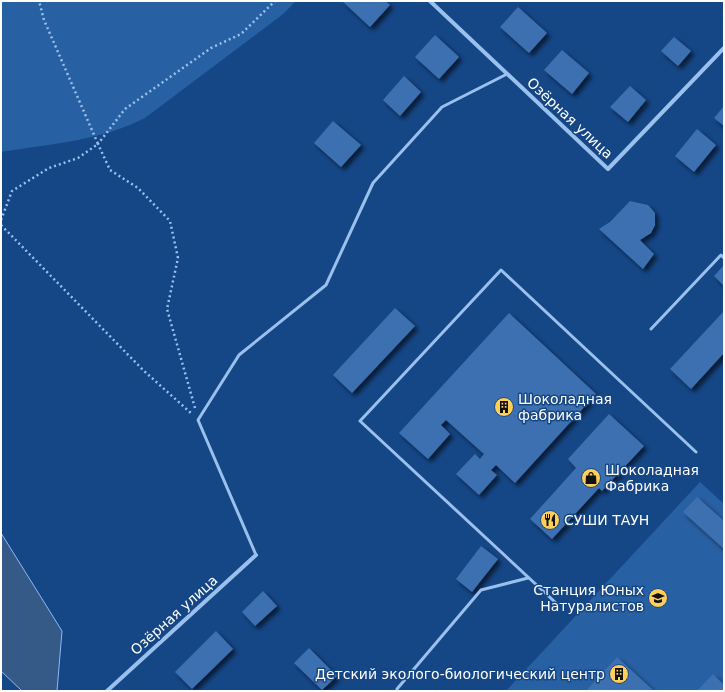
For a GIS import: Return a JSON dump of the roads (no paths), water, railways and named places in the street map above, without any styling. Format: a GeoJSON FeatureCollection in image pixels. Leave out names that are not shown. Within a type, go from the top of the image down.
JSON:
{"type":"FeatureCollection","features":[{"type":"Feature","properties":{"kind":"street","name":"Озёрная улица"},"geometry":{"type":"LineString","coordinates":[[430,1],[608,169],[724,48]]}},
{"type":"Feature","properties":{"kind":"street","name":"Озёрная улица"},"geometry":{"type":"LineString","coordinates":[[107,691],[256,555]]}},
{"type":"Feature","properties":{"kind":"lane"},"geometry":{"type":"LineString","coordinates":[[256,555],[198,420],[239,355],[326,285],[373,183],[442,108],[507,74]]}},
{"type":"Feature","properties":{"kind":"lane"},"geometry":{"type":"LineString","coordinates":[[651,329],[721,254],[724,258]]}},
{"type":"Feature","properties":{"kind":"lane"},"geometry":{"type":"LineString","coordinates":[[556,604],[360,421],[501,270],[696,452]]}},
{"type":"Feature","properties":{"kind":"lane"},"geometry":{"type":"LineString","coordinates":[[397,689],[481,590],[528,578]]}},
{"type":"Feature","properties":{"kind":"place","name":"Шоколадная фабрика"},"geometry":{"type":"Point","coordinates":[504,407]}},
{"type":"Feature","properties":{"kind":"place","name":"Шоколадная Фабрика"},"geometry":{"type":"Point","coordinates":[591,478]}},
{"type":"Feature","properties":{"kind":"place","name":"СУШИ ТАУН"},"geometry":{"type":"Point","coordinates":[550,520]}},
{"type":"Feature","properties":{"kind":"place","name":"Станция Юных Натуралистов"},"geometry":{"type":"Point","coordinates":[658,598]}},
{"type":"Feature","properties":{"kind":"place","name":"Детский эколого-биологический центр"},"geometry":{"type":"Point","coordinates":[619,674]}}]}
